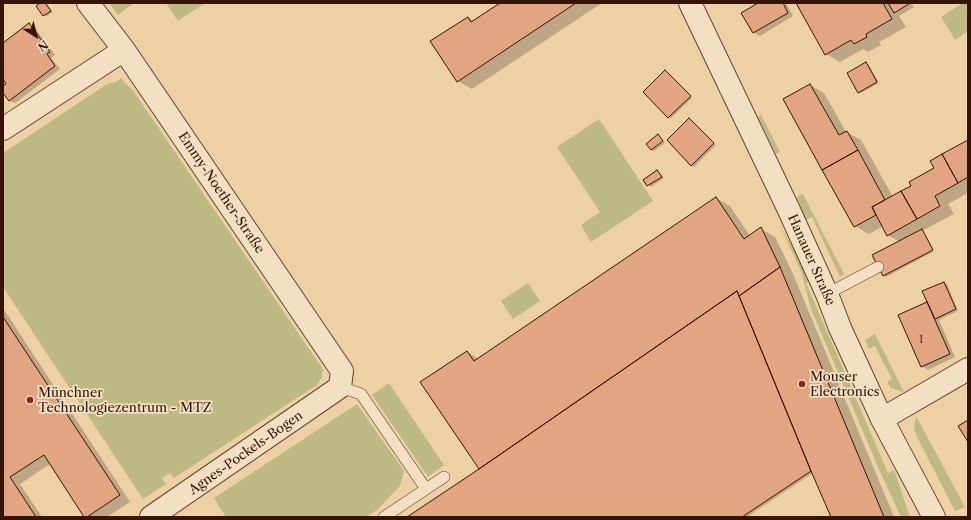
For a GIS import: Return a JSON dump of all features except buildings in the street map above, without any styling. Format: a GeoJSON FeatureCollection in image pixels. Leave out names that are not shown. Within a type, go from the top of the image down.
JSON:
{"type":"FeatureCollection","features":[{"type":"Feature","properties":{"kind":"street","name":"Emmy-Noether-Straße"},"geometry":{"type":"LineString","coordinates":[[88,3],[124,50],[342,371],[340,387]]}},
{"type":"Feature","properties":{"kind":"street","name":"Hanauer Straße"},"geometry":{"type":"LineString","coordinates":[[690,3],[756,137],[827,294],[840,328],[882,419],[934,517]]}},
{"type":"Feature","properties":{"kind":"street"},"geometry":{"type":"LineString","coordinates":[[4,127],[124,50]]}},
{"type":"Feature","properties":{"kind":"street"},"geometry":{"type":"LineString","coordinates":[[882,419],[968,369]]}},
{"type":"Feature","properties":{"kind":"street","name":"Agnes-Pockels-Bogen"},"geometry":{"type":"LineString","coordinates":[[151,517],[340,387]]}},
{"type":"Feature","properties":{"kind":"lane"},"geometry":{"type":"LineString","coordinates":[[827,294],[878,267]]}},
{"type":"Feature","properties":{"kind":"lane"},"geometry":{"type":"LineString","coordinates":[[340,387],[361,394],[426,489]]}},
{"type":"Feature","properties":{"kind":"lane"},"geometry":{"type":"LineString","coordinates":[[384,517],[444,477]]}},
{"type":"Feature","properties":{"kind":"shaded area"},"geometry":{"type":"Polygon","coordinates":[[[109,3],[134,3],[118,15],[109,3]]]}},
{"type":"Feature","properties":{"kind":"shaded area"},"geometry":{"type":"Polygon","coordinates":[[[166,3],[205,3],[178,21],[166,3]]]}},
{"type":"Feature","properties":{"kind":"shaded area"},"geometry":{"type":"Polygon","coordinates":[[[963,3],[968,3],[968,31],[955,40],[941,17],[963,3]]]}},
{"type":"Feature","properties":{"kind":"shaded area"},"geometry":{"type":"Polygon","coordinates":[[[121,78],[132,89],[324,371],[322,372],[322,377],[317,385],[174,478],[170,473],[162,478],[166,484],[143,499],[3,287],[3,153],[107,84],[116,82],[121,78]]]}},
{"type":"Feature","properties":{"kind":"shaded area"},"geometry":{"type":"Polygon","coordinates":[[[761,115],[780,152],[776,154],[758,117],[761,115]]]}},
{"type":"Feature","properties":{"kind":"shaded area"},"geometry":{"type":"Polygon","coordinates":[[[599,119],[653,201],[591,242],[581,225],[600,212],[557,147],[599,119]]]}},
{"type":"Feature","properties":{"kind":"shaded area"},"geometry":{"type":"Polygon","coordinates":[[[803,194],[844,274],[840,277],[812,217],[806,220],[797,197],[803,194]]]}},
{"type":"Feature","properties":{"kind":"shaded area"},"geometry":{"type":"Polygon","coordinates":[[[779,224],[812,280],[806,283],[888,473],[894,470],[910,517],[901,517],[881,474],[811,309],[801,271],[779,224]]]}},
{"type":"Feature","properties":{"kind":"shaded area"},"geometry":{"type":"Polygon","coordinates":[[[528,283],[540,301],[513,319],[501,301],[528,283]]]}},
{"type":"Feature","properties":{"kind":"shaded area"},"geometry":{"type":"Polygon","coordinates":[[[875,334],[904,392],[891,388],[887,382],[892,379],[875,346],[869,349],[865,340],[875,334]]]}},
{"type":"Feature","properties":{"kind":"shaded area"},"geometry":{"type":"Polygon","coordinates":[[[389,383],[444,465],[428,477],[372,395],[389,383]]]}},
{"type":"Feature","properties":{"kind":"shaded area"},"geometry":{"type":"Polygon","coordinates":[[[357,404],[404,471],[400,486],[377,510],[366,517],[226,517],[214,498],[357,404]]]}},
{"type":"Feature","properties":{"kind":"shaded area"},"geometry":{"type":"Polygon","coordinates":[[[916,416],[965,507],[955,511],[916,435],[914,427],[916,416]]]}},
{"type":"Feature","properties":{"kind":"place","name":"Mouser Electronics"},"geometry":{"type":"Point","coordinates":[802,384]}},
{"type":"Feature","properties":{"kind":"place","name":"Münchner Technologiezentrum - MTZ"},"geometry":{"type":"Point","coordinates":[30,400]}}]}
